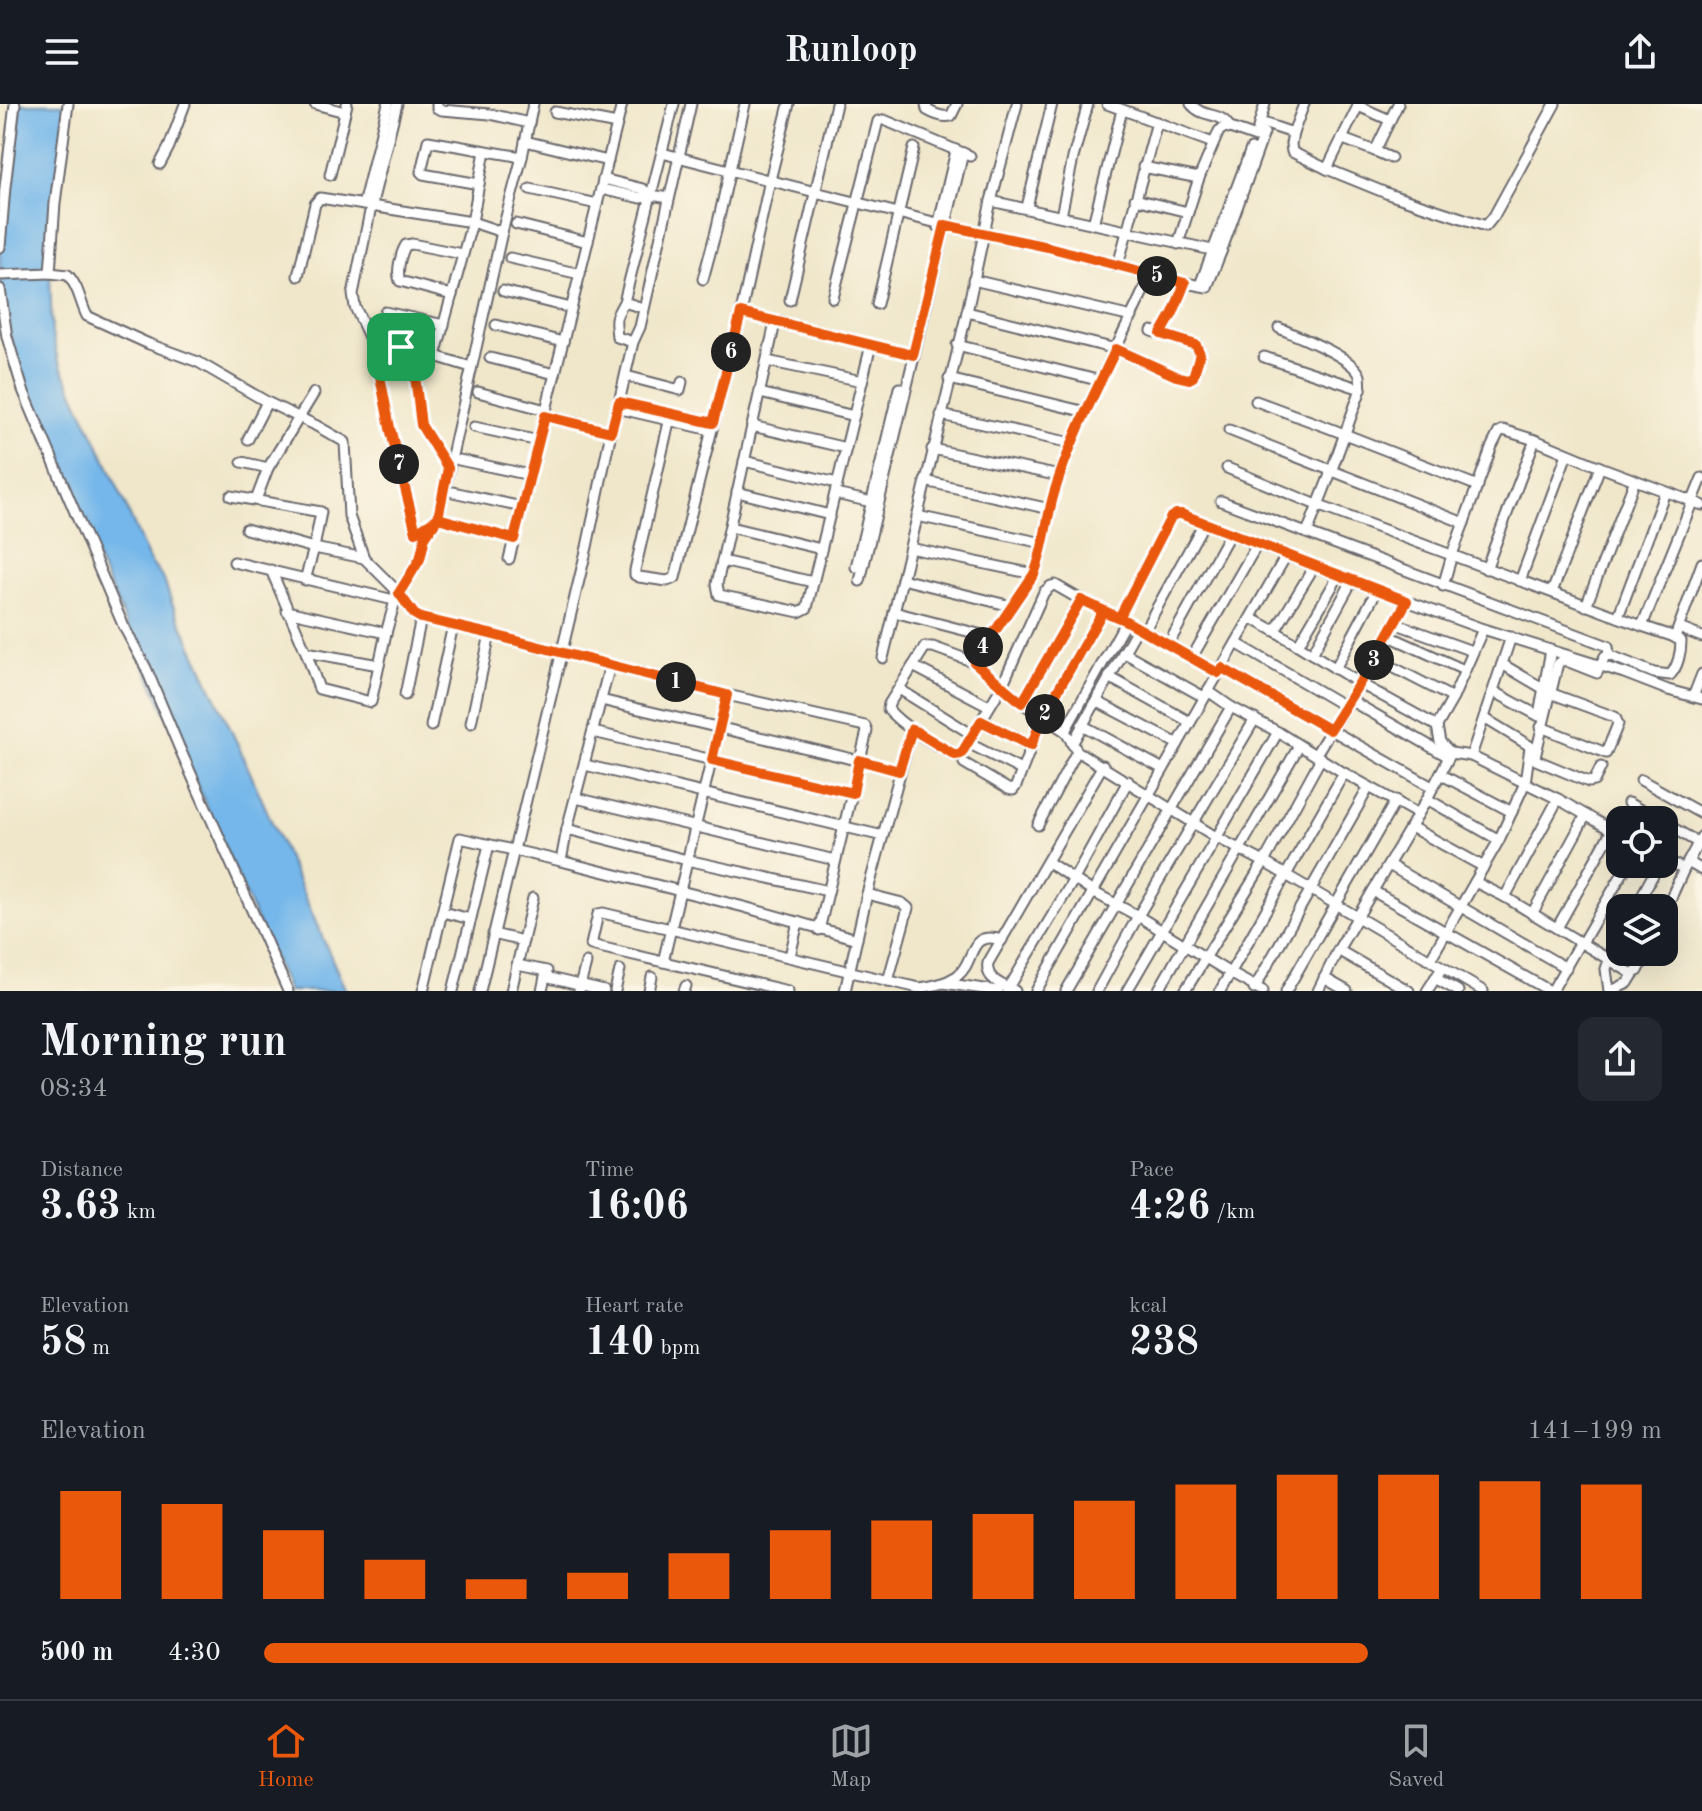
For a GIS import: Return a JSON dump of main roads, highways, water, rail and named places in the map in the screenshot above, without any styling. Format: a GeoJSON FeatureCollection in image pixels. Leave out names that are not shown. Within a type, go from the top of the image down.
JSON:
{"type":"FeatureCollection","features":[{"type":"Feature","properties":{"kind":"water"},"geometry":{"type":"Polygon","coordinates":[[[15,104],[68,104],[50,273],[52,334],[58,360],[149,560],[164,580],[346,991],[288,991],[23,390],[0,289],[0,247],[15,104]]]}}]}
